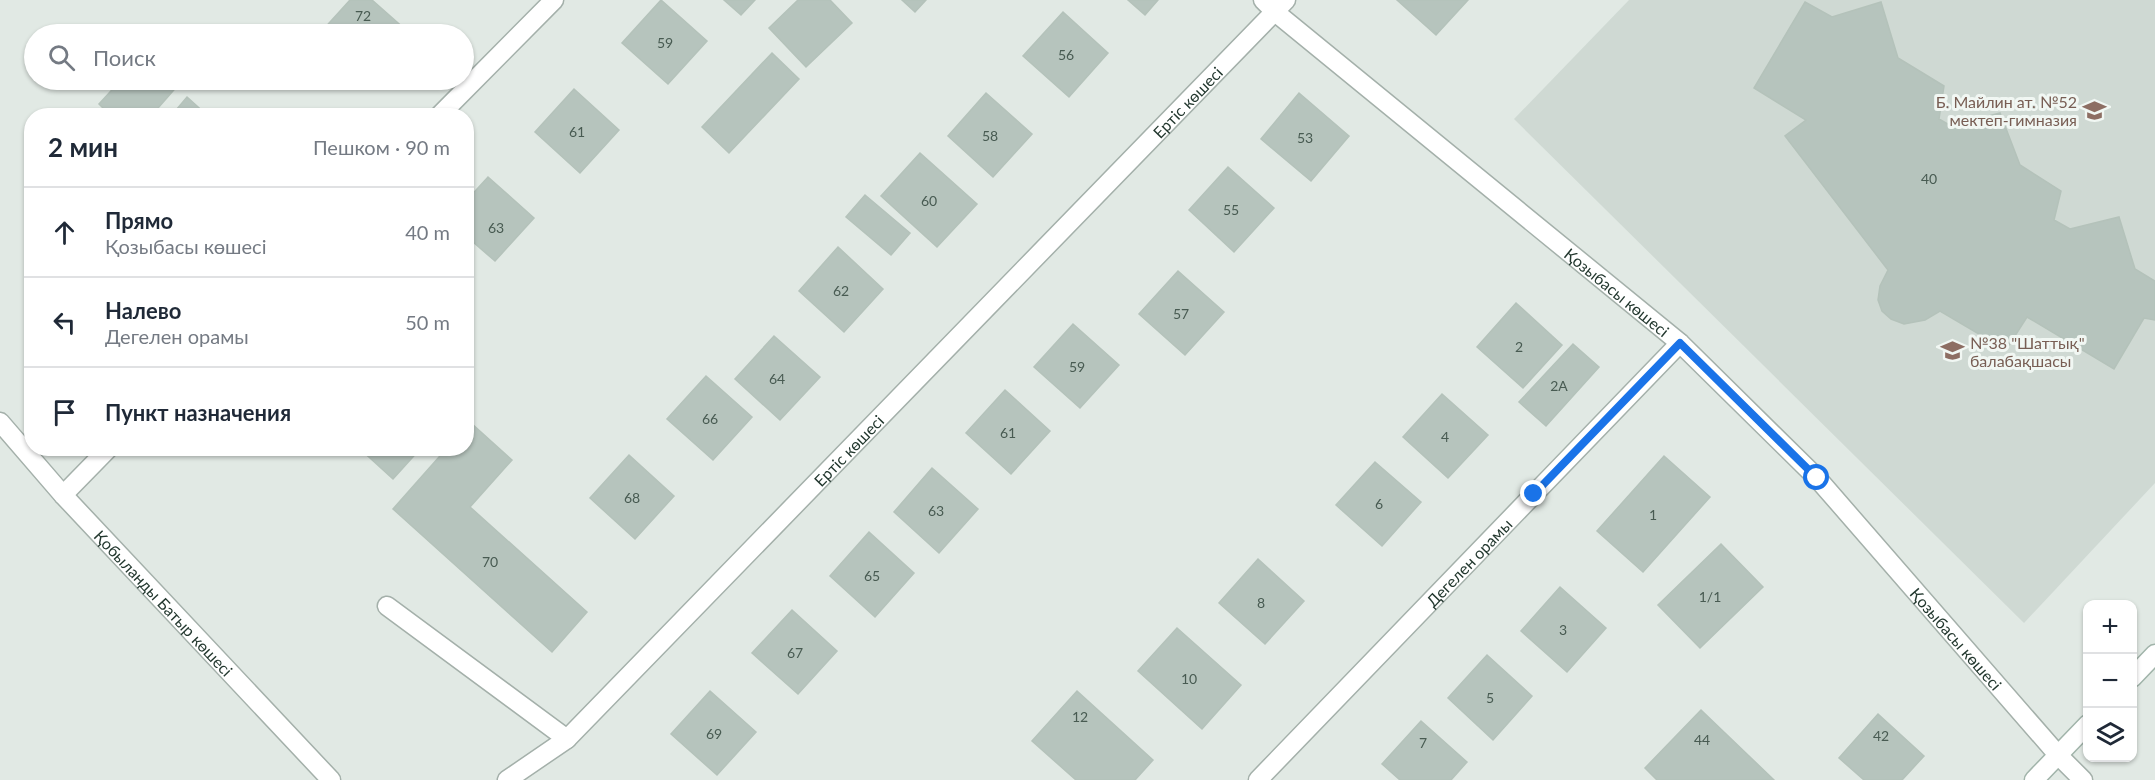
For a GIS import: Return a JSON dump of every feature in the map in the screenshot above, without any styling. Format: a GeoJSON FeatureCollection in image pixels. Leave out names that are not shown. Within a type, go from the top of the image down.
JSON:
{"type":"FeatureCollection","features":[{"type":"Feature","properties":{"kind":"street"},"geometry":{"type":"LineString","coordinates":[[474,81],[554,0]]}},
{"type":"Feature","properties":{"kind":"street","name":"Қозыбасы көшесі"},"geometry":{"type":"LineString","coordinates":[[1274,4],[1680,343],[1817,478],[2058,755],[2083,780]]}},
{"type":"Feature","properties":{"kind":"street","name":"Ертіс көшесі"},"geometry":{"type":"LineString","coordinates":[[507,780],[567,739],[1274,4]]}},
{"type":"Feature","properties":{"kind":"street"},"geometry":{"type":"LineString","coordinates":[[447,108],[465,90]]}},
{"type":"Feature","properties":{"kind":"street","name":"Дегелен орамы"},"geometry":{"type":"LineString","coordinates":[[1258,780],[1680,343]]}},
{"type":"Feature","properties":{"kind":"street","name":"Қобыланды Батыр көшесі"},"geometry":{"type":"LineString","coordinates":[[0,422],[24,450]]}},
{"type":"Feature","properties":{"kind":"street","name":"Қобыланды Батыр көшесі"},"geometry":{"type":"LineString","coordinates":[[29,456],[63,495],[331,780]]}},
{"type":"Feature","properties":{"kind":"street"},"geometry":{"type":"LineString","coordinates":[[63,495],[101,456]]}},
{"type":"Feature","properties":{"kind":"street"},"geometry":{"type":"LineString","coordinates":[[387,606],[567,739]]}},
{"type":"Feature","properties":{"kind":"street"},"geometry":{"type":"LineString","coordinates":[[2137,674],[2155,654]]}},
{"type":"Feature","properties":{"kind":"street"},"geometry":{"type":"LineString","coordinates":[[2034,780],[2083,729]]}},
{"type":"Feature","properties":{"kind":"shaded area","name":"№38 \"Шаттық\" балабақшасы"},"geometry":{"type":"Polygon","coordinates":[[[1629,0],[2155,0],[2155,483],[2024,623],[1514,119],[1629,0]]]}},
{"type":"Feature","properties":{"kind":"building"},"geometry":{"type":"Polygon","coordinates":[[[350,0],[372,0],[399,24],[328,24],[350,0]]]}},
{"type":"Feature","properties":{"kind":"building"},"geometry":{"type":"Polygon","coordinates":[[[661,0],[707,41],[668,84],[622,43],[661,0]]]}},
{"type":"Feature","properties":{"kind":"building"},"geometry":{"type":"Polygon","coordinates":[[[724,0],[755,0],[741,15],[724,0]]]}},
{"type":"Feature","properties":{"kind":"building"},"geometry":{"type":"Polygon","coordinates":[[[798,0],[830,0],[852,23],[806,67],[769,28],[798,0]]]}},
{"type":"Feature","properties":{"kind":"building"},"geometry":{"type":"Polygon","coordinates":[[[902,0],[926,0],[915,12],[902,0]]]}},
{"type":"Feature","properties":{"kind":"building"},"geometry":{"type":"Polygon","coordinates":[[[1128,0],[1158,0],[1145,15],[1128,0]]]}},
{"type":"Feature","properties":{"kind":"building"},"geometry":{"type":"Polygon","coordinates":[[[1397,0],[1468,0],[1436,35],[1397,0]]]}},
{"type":"Feature","properties":{"kind":"building"},"geometry":{"type":"Polygon","coordinates":[[[1805,2],[1832,17],[1881,2],[1898,58],[1944,86],[1939,119],[1951,126],[2000,113],[2020,165],[2061,191],[2054,220],[2070,229],[2119,217],[2135,269],[2155,281],[2155,320],[2144,318],[2114,369],[2027,317],[2006,350],[1940,311],[1925,320],[1904,324],[1891,319],[1882,311],[1878,300],[1880,286],[1888,270],[1785,136],[1806,120],[1754,88],[1805,2]]]}},
{"type":"Feature","properties":{"kind":"building"},"geometry":{"type":"Polygon","coordinates":[[[1063,12],[1108,53],[1069,97],[1023,56],[1063,12]]]}},
{"type":"Feature","properties":{"kind":"building"},"geometry":{"type":"Polygon","coordinates":[[[772,53],[799,79],[729,153],[702,127],[772,53]]]}},
{"type":"Feature","properties":{"kind":"building"},"geometry":{"type":"Polygon","coordinates":[[[574,89],[619,130],[580,173],[535,132],[574,89]]]}},
{"type":"Feature","properties":{"kind":"building"},"geometry":{"type":"Polygon","coordinates":[[[112,90],[174,90],[158,108],[103,108],[99,104],[112,90]]]}},
{"type":"Feature","properties":{"kind":"building"},"geometry":{"type":"Polygon","coordinates":[[[986,93],[1032,134],[993,177],[948,136],[986,93]]]}},
{"type":"Feature","properties":{"kind":"building"},"geometry":{"type":"Polygon","coordinates":[[[1299,93],[1349,136],[1311,181],[1261,139],[1299,93]]]}},
{"type":"Feature","properties":{"kind":"building"},"geometry":{"type":"Polygon","coordinates":[[[187,97],[199,108],[178,108],[187,97]]]}},
{"type":"Feature","properties":{"kind":"building"},"geometry":{"type":"Polygon","coordinates":[[[920,153],[977,204],[937,247],[881,196],[920,153]]]}},
{"type":"Feature","properties":{"kind":"building"},"geometry":{"type":"Polygon","coordinates":[[[1228,167],[1274,208],[1234,252],[1189,210],[1228,167]]]}},
{"type":"Feature","properties":{"kind":"building"},"geometry":{"type":"Polygon","coordinates":[[[488,177],[534,218],[495,261],[474,243],[474,192],[488,177]]]}},
{"type":"Feature","properties":{"kind":"building"},"geometry":{"type":"Polygon","coordinates":[[[865,195],[910,233],[891,255],[846,217],[865,195]]]}},
{"type":"Feature","properties":{"kind":"building"},"geometry":{"type":"Polygon","coordinates":[[[838,247],[883,289],[844,332],[799,291],[838,247]]]}},
{"type":"Feature","properties":{"kind":"building"},"geometry":{"type":"Polygon","coordinates":[[[1178,271],[1224,312],[1185,355],[1139,314],[1178,271]]]}},
{"type":"Feature","properties":{"kind":"building"},"geometry":{"type":"Polygon","coordinates":[[[1516,303],[1562,345],[1523,388],[1477,347],[1516,303]]]}},
{"type":"Feature","properties":{"kind":"building"},"geometry":{"type":"Polygon","coordinates":[[[1073,324],[1119,365],[1080,408],[1034,367],[1073,324]]]}},
{"type":"Feature","properties":{"kind":"building"},"geometry":{"type":"Polygon","coordinates":[[[774,336],[820,377],[780,420],[735,379],[774,336]]]}},
{"type":"Feature","properties":{"kind":"building"},"geometry":{"type":"Polygon","coordinates":[[[1573,344],[1599,367],[1546,426],[1519,402],[1573,344]]]}},
{"type":"Feature","properties":{"kind":"building"},"geometry":{"type":"Polygon","coordinates":[[[706,376],[752,417],[713,460],[667,419],[706,376]]]}},
{"type":"Feature","properties":{"kind":"building"},"geometry":{"type":"Polygon","coordinates":[[[1005,390],[1050,431],[1011,474],[966,433],[1005,390]]]}},
{"type":"Feature","properties":{"kind":"building"},"geometry":{"type":"Polygon","coordinates":[[[1442,394],[1488,435],[1448,478],[1403,437],[1442,394]]]}},
{"type":"Feature","properties":{"kind":"building"},"geometry":{"type":"Polygon","coordinates":[[[474,426],[512,460],[470,507],[587,612],[552,652],[393,509],[440,456],[474,456],[474,426]]]}},
{"type":"Feature","properties":{"kind":"building"},"geometry":{"type":"Polygon","coordinates":[[[629,455],[674,496],[635,539],[590,498],[629,455]]]}},
{"type":"Feature","properties":{"kind":"building"},"geometry":{"type":"Polygon","coordinates":[[[368,456],[414,456],[393,479],[368,456]]]}},
{"type":"Feature","properties":{"kind":"building"},"geometry":{"type":"Polygon","coordinates":[[[1664,456],[1710,497],[1643,572],[1597,531],[1664,456]]]}},
{"type":"Feature","properties":{"kind":"building"},"geometry":{"type":"Polygon","coordinates":[[[1375,462],[1421,502],[1382,546],[1336,505],[1375,462]]]}},
{"type":"Feature","properties":{"kind":"building"},"geometry":{"type":"Polygon","coordinates":[[[932,468],[978,509],[939,553],[894,512],[932,468]]]}},
{"type":"Feature","properties":{"kind":"building"},"geometry":{"type":"Polygon","coordinates":[[[869,532],[914,573],[875,617],[830,576],[869,532]]]}},
{"type":"Feature","properties":{"kind":"building"},"geometry":{"type":"Polygon","coordinates":[[[1721,544],[1763,587],[1700,648],[1658,605],[1721,544]]]}},
{"type":"Feature","properties":{"kind":"building"},"geometry":{"type":"Polygon","coordinates":[[[1258,559],[1304,601],[1265,644],[1219,603],[1258,559]]]}},
{"type":"Feature","properties":{"kind":"building"},"geometry":{"type":"Polygon","coordinates":[[[1560,587],[1606,628],[1567,672],[1521,631],[1560,587]]]}},
{"type":"Feature","properties":{"kind":"building"},"geometry":{"type":"Polygon","coordinates":[[[792,610],[837,651],[798,694],[752,653],[792,610]]]}},
{"type":"Feature","properties":{"kind":"building"},"geometry":{"type":"Polygon","coordinates":[[[1177,628],[1241,685],[1202,729],[1138,671],[1177,628]]]}},
{"type":"Feature","properties":{"kind":"building"},"geometry":{"type":"Polygon","coordinates":[[[1487,655],[1532,696],[1493,740],[1448,698],[1487,655]]]}},
{"type":"Feature","properties":{"kind":"building"},"geometry":{"type":"Polygon","coordinates":[[[710,691],[756,732],[717,775],[671,734],[710,691]]]}},
{"type":"Feature","properties":{"kind":"building"},"geometry":{"type":"Polygon","coordinates":[[[1077,691],[1153,760],[1135,780],[1076,780],[1032,741],[1077,691]]]}},
{"type":"Feature","properties":{"kind":"building"},"geometry":{"type":"Polygon","coordinates":[[[1701,710],[1774,780],[1657,780],[1645,768],[1701,710]]]}},
{"type":"Feature","properties":{"kind":"building"},"geometry":{"type":"Polygon","coordinates":[[[1878,714],[1924,756],[1902,780],[1864,780],[1839,758],[1878,714]]]}},
{"type":"Feature","properties":{"kind":"building"},"geometry":{"type":"Polygon","coordinates":[[[1421,721],[1467,762],[1451,780],[1400,780],[1382,764],[1421,721]]]}},
{"type":"Feature","properties":{"kind":"place","name":"Б. Майлин ат. №52 мектеп-гимназия"},"geometry":{"type":"Point","coordinates":[2095,110]}},
{"type":"Feature","properties":{"kind":"place","name":"№38 \"Шаттық\" балабақшасы"},"geometry":{"type":"Point","coordinates":[1952,351]}},
{"type":"Feature","properties":{"kind":"route"},"geometry":{"type":"LineString","coordinates":[[1534,494],[1680,343],[1817,478]]}}]}
